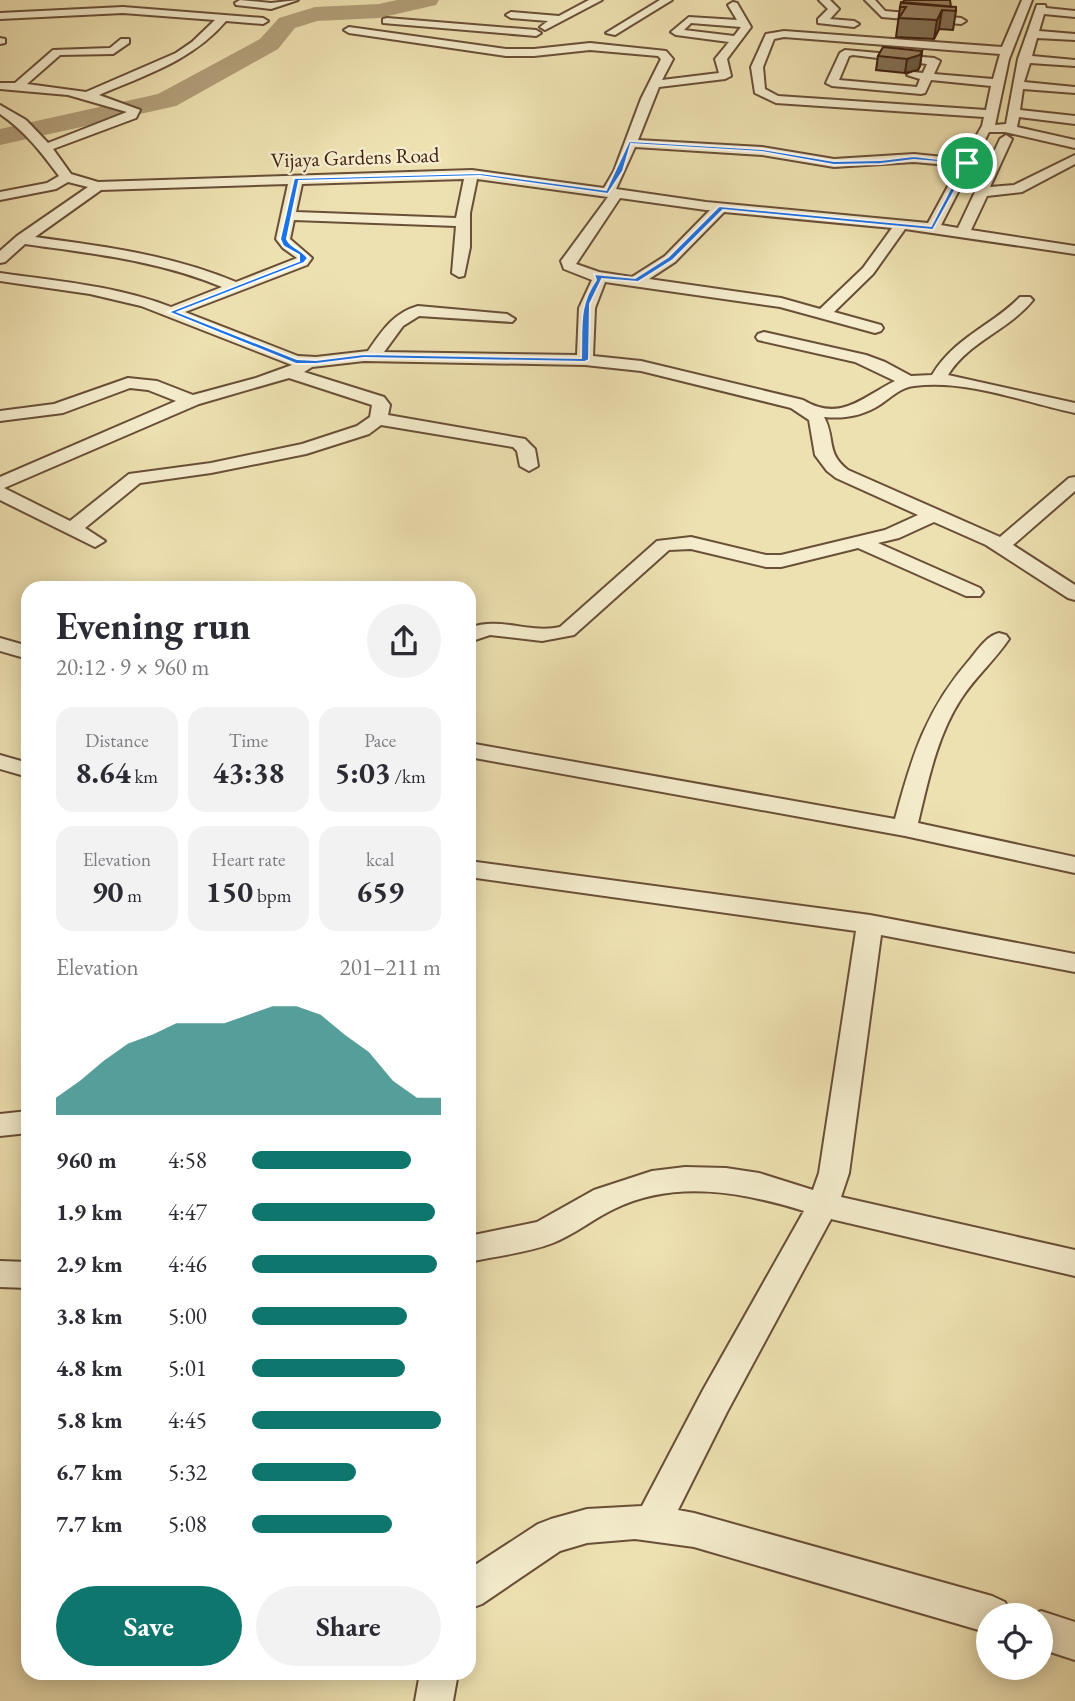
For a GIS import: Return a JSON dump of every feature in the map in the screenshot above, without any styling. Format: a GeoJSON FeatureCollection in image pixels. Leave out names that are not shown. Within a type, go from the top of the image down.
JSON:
{"type":"FeatureCollection","features":[{"type":"Feature","properties":{"kind":"street"},"geometry":{"type":"LineString","coordinates":[[225,2],[271,6],[293,0]]}},
{"type":"Feature","properties":{"kind":"street"},"geometry":{"type":"LineString","coordinates":[[381,21],[536,33],[597,0]]}},
{"type":"Feature","properties":{"kind":"street"},"geometry":{"type":"LineString","coordinates":[[611,33],[667,0]]}},
{"type":"Feature","properties":{"kind":"street"},"geometry":{"type":"LineString","coordinates":[[824,0],[834,9],[822,20],[867,25]]}},
{"type":"Feature","properties":{"kind":"street"},"geometry":{"type":"LineString","coordinates":[[870,0],[882,14],[961,21],[972,32]]}},
{"type":"Feature","properties":{"kind":"street"},"geometry":{"type":"LineString","coordinates":[[933,228],[986,130],[1006,51],[1027,0]]}},
{"type":"Feature","properties":{"kind":"street"},"geometry":{"type":"LineString","coordinates":[[519,5],[500,14],[559,19]]}},
{"type":"Feature","properties":{"kind":"street"},"geometry":{"type":"LineString","coordinates":[[654,84],[725,76],[721,59],[746,27],[733,5]]}},
{"type":"Feature","properties":{"kind":"street"},"geometry":{"type":"LineString","coordinates":[[963,232],[1013,134],[1017,85],[1042,6],[1075,14]]}},
{"type":"Feature","properties":{"kind":"street"},"geometry":{"type":"LineString","coordinates":[[0,16],[123,10],[263,21]]}},
{"type":"Feature","properties":{"kind":"street"},"geometry":{"type":"LineString","coordinates":[[90,94],[187,51],[212,34],[223,18]]}},
{"type":"Feature","properties":{"kind":"street"},"geometry":{"type":"LineString","coordinates":[[735,38],[676,32],[690,20],[744,24]]}},
{"type":"Feature","properties":{"kind":"street"},"geometry":{"type":"LineString","coordinates":[[880,26],[961,21]]}},
{"type":"Feature","properties":{"kind":"street"},"geometry":{"type":"LineString","coordinates":[[349,30],[394,35],[424,43],[529,53],[582,46],[662,53],[667,59],[629,142],[612,192],[568,261],[569,266],[596,276],[781,303],[875,328]]}},
{"type":"Feature","properties":{"kind":"street"},"geometry":{"type":"LineString","coordinates":[[529,53],[536,33]]}},
{"type":"Feature","properties":{"kind":"street"},"geometry":{"type":"LineString","coordinates":[[991,114],[776,99],[759,91],[757,68],[767,40],[775,34],[1006,51]]}},
{"type":"Feature","properties":{"kind":"street"},"geometry":{"type":"LineString","coordinates":[[999,34],[1013,35]]}},
{"type":"Feature","properties":{"kind":"street"},"geometry":{"type":"LineString","coordinates":[[1032,34],[1075,37]]}},
{"type":"Feature","properties":{"kind":"street"},"geometry":{"type":"LineString","coordinates":[[17,87],[57,52],[113,51],[125,41]]}},
{"type":"Feature","properties":{"kind":"street"},"geometry":{"type":"LineString","coordinates":[[848,52],[934,60],[930,77],[921,91],[831,82],[845,53],[848,52]]}},
{"type":"Feature","properties":{"kind":"street"},"geometry":{"type":"LineString","coordinates":[[1024,59],[1075,63]]}},
{"type":"Feature","properties":{"kind":"street"},"geometry":{"type":"LineString","coordinates":[[902,75],[999,83]]}},
{"type":"Feature","properties":{"kind":"street"},"geometry":{"type":"LineString","coordinates":[[1017,85],[1075,90]]}},
{"type":"Feature","properties":{"kind":"street"},"geometry":{"type":"LineString","coordinates":[[0,86],[47,87],[90,94],[134,110],[132,115],[125,118],[44,146]]}},
{"type":"Feature","properties":{"kind":"street"},"geometry":{"type":"LineString","coordinates":[[0,109],[22,123],[44,146],[66,177],[51,186],[0,196]]}},
{"type":"Feature","properties":{"kind":"street"},"geometry":{"type":"LineString","coordinates":[[1013,113],[1075,120]]}},
{"type":"Feature","properties":{"kind":"street"},"geometry":{"type":"LineString","coordinates":[[986,130],[993,138],[1013,134],[1075,144]]}},
{"type":"Feature","properties":{"kind":"street"},"geometry":{"type":"LineString","coordinates":[[1013,134],[1075,151]]}},
{"type":"Feature","properties":{"kind":"street"},"geometry":{"type":"LineString","coordinates":[[629,142],[739,148],[834,163],[914,158],[967,163]]}},
{"type":"Feature","properties":{"kind":"street"},"geometry":{"type":"LineString","coordinates":[[982,192],[1017,190],[1075,159]]}},
{"type":"Feature","properties":{"kind":"street"},"geometry":{"type":"LineString","coordinates":[[459,273],[463,222],[472,174]]}},
{"type":"Feature","properties":{"kind":"street","name":"Vijaya Gardens Road"},"geometry":{"type":"LineString","coordinates":[[66,177],[98,186],[472,174],[721,208],[933,228],[1075,250]]}},
{"type":"Feature","properties":{"kind":"street"},"geometry":{"type":"LineString","coordinates":[[171,312],[292,268],[305,258],[286,245],[283,239],[296,180]]}},
{"type":"Feature","properties":{"kind":"street"},"geometry":{"type":"LineString","coordinates":[[0,259],[22,239],[98,186]]}},
{"type":"Feature","properties":{"kind":"street"},"geometry":{"type":"LineString","coordinates":[[636,281],[670,259],[721,208]]}},
{"type":"Feature","properties":{"kind":"street"},"geometry":{"type":"LineString","coordinates":[[287,216],[463,222]]}},
{"type":"Feature","properties":{"kind":"street"},"geometry":{"type":"LineString","coordinates":[[823,314],[868,271],[901,225]]}},
{"type":"Feature","properties":{"kind":"street"},"geometry":{"type":"LineString","coordinates":[[22,239],[154,259],[189,268],[237,288]]}},
{"type":"Feature","properties":{"kind":"street"},"geometry":{"type":"LineString","coordinates":[[585,360],[586,304],[600,280],[596,276]]}},
{"type":"Feature","properties":{"kind":"street"},"geometry":{"type":"LineString","coordinates":[[0,277],[90,290],[145,302],[296,361],[316,362],[373,356],[585,360],[666,372],[797,404],[811,411],[820,422],[828,462],[842,474],[1001,546],[1075,594]]}},
{"type":"Feature","properties":{"kind":"street"},"geometry":{"type":"LineString","coordinates":[[936,381],[951,357],[964,345],[1008,318],[1026,300]]}},
{"type":"Feature","properties":{"kind":"street"},"geometry":{"type":"LineString","coordinates":[[373,356],[395,325],[408,313],[507,319]]}},
{"type":"Feature","properties":{"kind":"street"},"geometry":{"type":"LineString","coordinates":[[764,337],[890,369],[908,382]]}},
{"type":"Feature","properties":{"kind":"street"},"geometry":{"type":"LineString","coordinates":[[0,484],[193,400],[316,362]]}},
{"type":"Feature","properties":{"kind":"street"},"geometry":{"type":"LineString","coordinates":[[72,529],[135,478],[211,468],[306,449],[363,430],[378,419],[382,405],[378,401],[288,372]]}},
{"type":"Feature","properties":{"kind":"street"},"geometry":{"type":"LineString","coordinates":[[811,411],[850,412],[908,382],[936,381],[964,384],[1075,408]]}},
{"type":"Feature","properties":{"kind":"street"},"geometry":{"type":"LineString","coordinates":[[0,416],[57,409],[128,383],[151,385],[193,400]]}},
{"type":"Feature","properties":{"kind":"street"},"geometry":{"type":"LineString","coordinates":[[378,419],[519,443],[526,449],[529,466]]}},
{"type":"Feature","properties":{"kind":"street"},"geometry":{"type":"LineString","coordinates":[[1001,546],[1075,482]]}},
{"type":"Feature","properties":{"kind":"street"},"geometry":{"type":"LineString","coordinates":[[0,494],[95,541]]}},
{"type":"Feature","properties":{"kind":"street"},"geometry":{"type":"LineString","coordinates":[[476,632],[481,629],[537,636],[558,635],[567,631],[664,545],[691,543],[766,561],[801,557],[892,534],[935,514]]}},
{"type":"Feature","properties":{"kind":"street"},"geometry":{"type":"LineString","coordinates":[[860,542],[973,592]]}},
{"type":"Feature","properties":{"kind":"street"},"geometry":{"type":"LineString","coordinates":[[905,828],[921,765],[950,699],[999,639]]}},
{"type":"Feature","properties":{"kind":"street"},"geometry":{"type":"LineString","coordinates":[[0,644],[21,651]]}},
{"type":"Feature","properties":{"kind":"street"},"geometry":{"type":"LineString","coordinates":[[476,751],[905,828],[1075,865]]}},
{"type":"Feature","properties":{"kind":"street"},"geometry":{"type":"LineString","coordinates":[[0,762],[21,768]]}},
{"type":"Feature","properties":{"kind":"street"},"geometry":{"type":"LineString","coordinates":[[476,870],[870,924],[1075,963]]}},
{"type":"Feature","properties":{"kind":"street"},"geometry":{"type":"LineString","coordinates":[[652,1524],[715,1401],[823,1205],[834,1173],[870,924]]}},
{"type":"Feature","properties":{"kind":"street"},"geometry":{"type":"LineString","coordinates":[[0,1125],[21,1123]]}},
{"type":"Feature","properties":{"kind":"street"},"geometry":{"type":"LineString","coordinates":[[476,1248],[544,1233],[605,1199],[652,1183],[685,1179],[726,1180],[759,1185],[823,1205],[1075,1263]]}},
{"type":"Feature","properties":{"kind":"street"},"geometry":{"type":"LineString","coordinates":[[0,1274],[21,1275]]}},
{"type":"Feature","properties":{"kind":"street"},"geometry":{"type":"LineString","coordinates":[[476,1586],[551,1536],[587,1526],[635,1522],[694,1530],[976,1610]]}},
{"type":"Feature","properties":{"kind":"street"},"geometry":{"type":"LineString","coordinates":[[1053,1634],[1075,1641]]}},
{"type":"Feature","properties":{"kind":"street"},"geometry":{"type":"LineString","coordinates":[[435,1701],[438,1680]]}},
{"type":"Feature","properties":{"kind":"building"},"geometry":{"type":"Polygon","coordinates":[[[904,0],[950,0],[951,7],[903,3],[904,0]]]}},
{"type":"Feature","properties":{"kind":"building"},"geometry":{"type":"Polygon","coordinates":[[[901,2],[956,7],[956,11],[942,10],[937,20],[899,18],[906,7],[900,7],[901,2]]]}},
{"type":"Feature","properties":{"kind":"building"},"geometry":{"type":"Polygon","coordinates":[[[883,47],[922,51],[920,55],[907,59],[878,56],[883,47]]]}},
{"type":"Feature","properties":{"kind":"waterway"},"geometry":{"type":"LineString","coordinates":[[0,137],[167,100],[269,44],[287,23],[315,14],[379,11],[428,0]]}},
{"type":"Feature","properties":{"kind":"route"},"geometry":{"type":"LineString","coordinates":[[629,142],[785,153],[834,163],[914,158],[967,163],[933,228],[721,208],[670,259],[636,281],[596,276],[600,280],[586,304],[585,360],[364,356],[316,362],[296,361],[171,312],[302,262],[305,258],[302,254],[286,245],[283,239],[296,180],[480,175],[608,192],[620,171],[629,142]]}}]}
